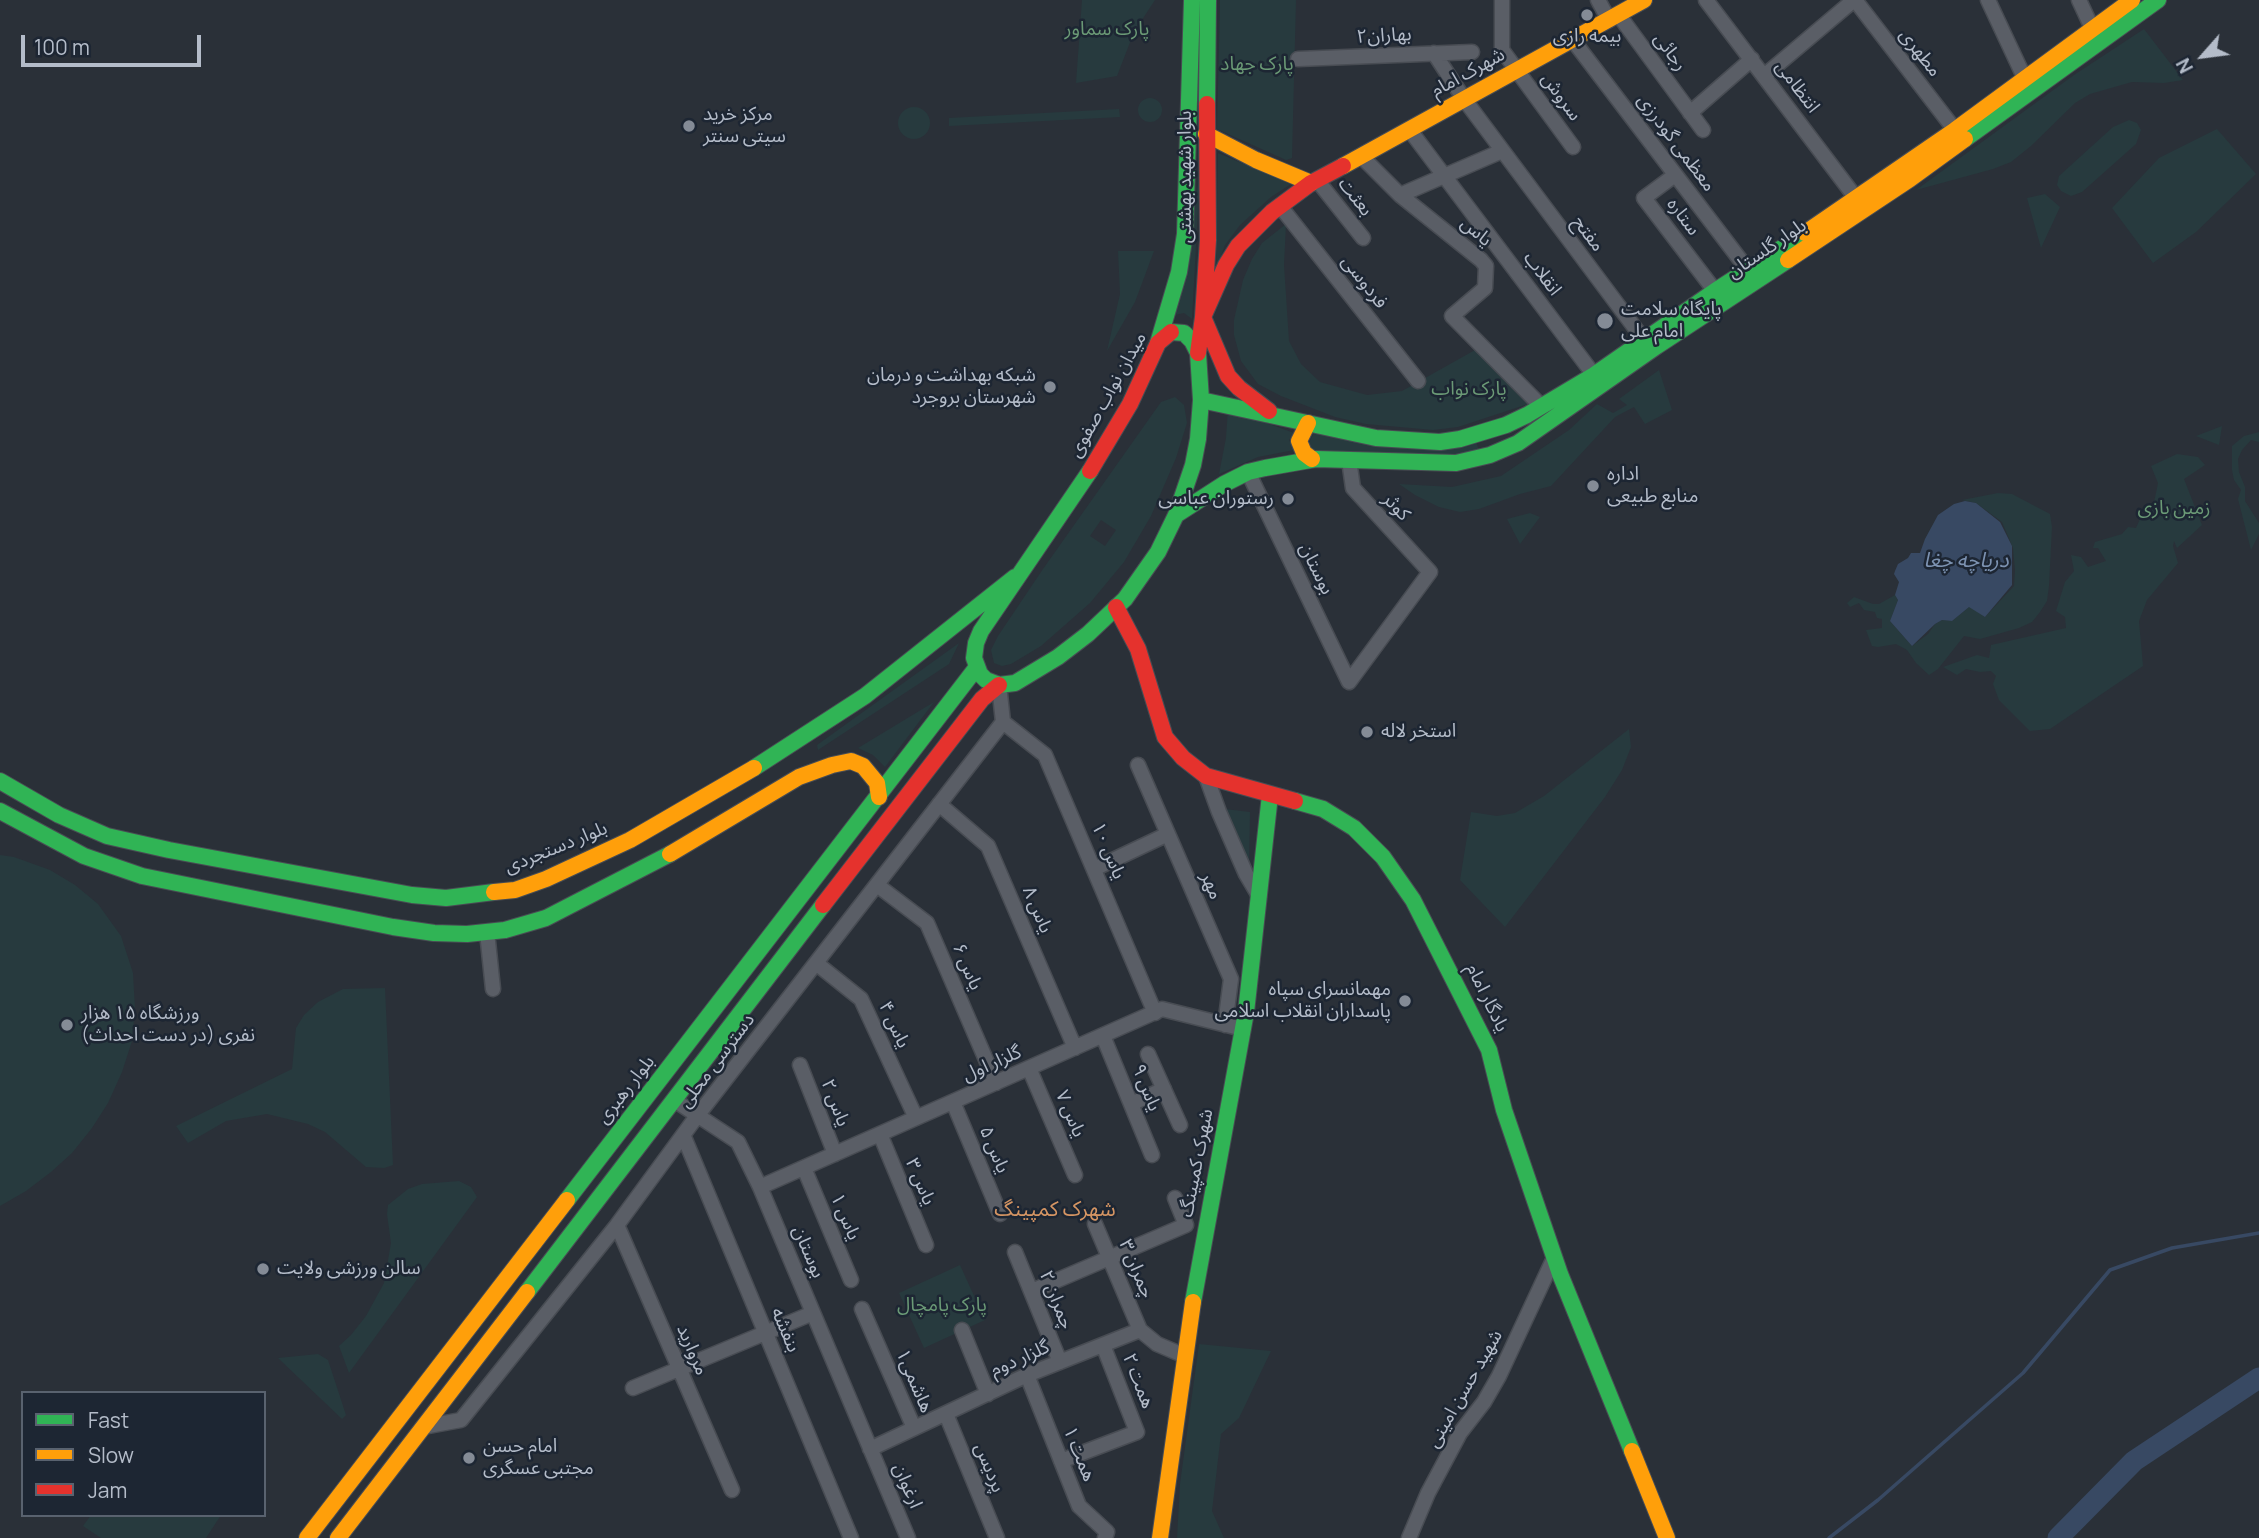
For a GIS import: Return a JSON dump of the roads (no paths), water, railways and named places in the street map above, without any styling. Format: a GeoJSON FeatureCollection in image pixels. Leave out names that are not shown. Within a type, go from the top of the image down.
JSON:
{"type":"FeatureCollection","features":[{"type":"Feature","properties":{"kind":"main road","name":"بلوار شهید بهشتی"},"geometry":{"type":"LineString","coordinates":[[1158,343],[1179,272],[1185,234],[1192,0]]}},
{"type":"Feature","properties":{"kind":"main road","name":"بلوار شهید بهشتی"},"geometry":{"type":"LineString","coordinates":[[1198,353],[1208,240],[1208,0]]}},
{"type":"Feature","properties":{"kind":"main road","name":"شهرک امام"},"geometry":{"type":"LineString","coordinates":[[1203,317],[1226,265],[1238,246],[1280,206],[1314,181],[1644,0]]}},
{"type":"Feature","properties":{"kind":"main road","name":"بلوار گلستان"},"geometry":{"type":"LineString","coordinates":[[1201,400],[1376,438],[1404,441],[1440,442],[1506,425],[1594,375],[1856,198],[1955,130],[2132,0]]}},
{"type":"Feature","properties":{"kind":"main road","name":"بلوار گلستان"},"geometry":{"type":"LineString","coordinates":[[1176,514],[1248,472],[1312,459],[1441,464],[1479,459],[1531,436],[1657,346],[1910,179],[2158,0]]}},
{"type":"Feature","properties":{"kind":"main road"},"geometry":{"type":"LineString","coordinates":[[1206,134],[1256,160],[1314,181]]}},
{"type":"Feature","properties":{"kind":"main road"},"geometry":{"type":"LineString","coordinates":[[1203,317],[1228,376],[1251,398],[1276,416]]}},
{"type":"Feature","properties":{"kind":"main road","name":"میدان نواب صفوی"},"geometry":{"type":"LineString","coordinates":[[977,667],[974,658],[975,643],[981,631],[1079,491],[1130,404],[1158,343],[1171,332],[1184,333],[1198,353]]}},
{"type":"Feature","properties":{"kind":"main road"},"geometry":{"type":"LineString","coordinates":[[977,667],[986,680],[999,685],[1015,683],[1036,672],[1088,634],[1143,576],[1176,514],[1193,465],[1201,400],[1198,353]]}},
{"type":"Feature","properties":{"kind":"main road"},"geometry":{"type":"LineString","coordinates":[[1308,423],[1299,441],[1304,453],[1312,459]]}},
{"type":"Feature","properties":{"kind":"main road"},"geometry":{"type":"LineString","coordinates":[[1471,436],[1485,444],[1479,459]]}},
{"type":"Feature","properties":{"kind":"main road","name":"بلوار دستجردی"},"geometry":{"type":"LineString","coordinates":[[0,781],[86,828],[107,836],[158,847],[412,895],[446,898],[515,890],[547,879],[630,839],[714,793],[802,738],[865,696],[1021,572]]}},
{"type":"Feature","properties":{"kind":"main road","name":"یادگار امام"},"geometry":{"type":"LineString","coordinates":[[1116,607],[1138,649],[1166,737],[1183,758],[1206,776],[1323,809],[1354,828],[1383,857],[1413,900],[1489,1050],[1504,1110],[1554,1258],[1604,1388],[1667,1538]]}},
{"type":"Feature","properties":{"kind":"main road","name":"بلوار رهبری"},"geometry":{"type":"LineString","coordinates":[[307,1538],[977,667]]}},
{"type":"Feature","properties":{"kind":"main road"},"geometry":{"type":"LineString","coordinates":[[338,1538],[953,736],[982,699],[999,685]]}},
{"type":"Feature","properties":{"kind":"main road"},"geometry":{"type":"LineString","coordinates":[[0,811],[84,856],[142,876],[433,933],[467,934],[505,930],[546,918],[675,852],[799,777],[832,765],[851,761],[863,766],[877,783],[879,797]]}},
{"type":"Feature","properties":{"kind":"main road","name":"شهرک کمپینگ"},"geometry":{"type":"LineString","coordinates":[[1160,1538],[1197,1272],[1243,1030],[1270,795]]}},
{"type":"Feature","properties":{"kind":"street","name":"سروش"},"geometry":{"type":"LineString","coordinates":[[1502,0],[1502,50],[1573,148]]}},
{"type":"Feature","properties":{"kind":"street","name":"رجائی"},"geometry":{"type":"LineString","coordinates":[[1598,0],[1703,130]]}},
{"type":"Feature","properties":{"kind":"street","name":"انتظامی"},"geometry":{"type":"LineString","coordinates":[[1706,0],[1856,198]]}},
{"type":"Feature","properties":{"kind":"street"},"geometry":{"type":"LineString","coordinates":[[1764,76],[1854,0]]}},
{"type":"Feature","properties":{"kind":"street","name":"مطهری"},"geometry":{"type":"LineString","coordinates":[[1854,0],[1955,130]]}},
{"type":"Feature","properties":{"kind":"street"},"geometry":{"type":"LineString","coordinates":[[1988,0],[2025,79]]}},
{"type":"Feature","properties":{"kind":"street"},"geometry":{"type":"LineString","coordinates":[[2079,0],[2092,28]]}},
{"type":"Feature","properties":{"kind":"street","name":"معظمی گودرزی"},"geometry":{"type":"LineString","coordinates":[[1572,40],[1748,270]]}},
{"type":"Feature","properties":{"kind":"street","name":"بهاران۲"},"geometry":{"type":"LineString","coordinates":[[1297,59],[1472,52]]}},
{"type":"Feature","properties":{"kind":"street","name":"مفتح"},"geometry":{"type":"LineString","coordinates":[[1434,53],[1464,99],[1644,340]]}},
{"type":"Feature","properties":{"kind":"street"},"geometry":{"type":"LineString","coordinates":[[1690,113],[1752,60]]}},
{"type":"Feature","properties":{"kind":"street","name":"انقلاب"},"geometry":{"type":"LineString","coordinates":[[1409,129],[1594,375]]}},
{"type":"Feature","properties":{"kind":"street"},"geometry":{"type":"LineString","coordinates":[[1400,195],[1502,150]]}},
{"type":"Feature","properties":{"kind":"street","name":"یاس"},"geometry":{"type":"LineString","coordinates":[[1361,156],[1400,195],[1486,266],[1485,288],[1452,316],[1541,406]]}},
{"type":"Feature","properties":{"kind":"street","name":"ستاره"},"geometry":{"type":"LineString","coordinates":[[1675,175],[1644,198],[1715,291]]}},
{"type":"Feature","properties":{"kind":"street","name":"بعثت"},"geometry":{"type":"LineString","coordinates":[[1314,181],[1363,238]]}},
{"type":"Feature","properties":{"kind":"street","name":"فردوسی"},"geometry":{"type":"LineString","coordinates":[[1280,206],[1418,382]]}},
{"type":"Feature","properties":{"kind":"street","name":"کوثر"},"geometry":{"type":"LineString","coordinates":[[1349,460],[1353,488],[1430,572],[1349,682]]}},
{"type":"Feature","properties":{"kind":"street","name":"بوستان"},"geometry":{"type":"LineString","coordinates":[[1248,472],[1349,682]]}},
{"type":"Feature","properties":{"kind":"street"},"geometry":{"type":"LineString","coordinates":[[999,685],[1003,722]]}},
{"type":"Feature","properties":{"kind":"street","name":"دسترسی محلی"},"geometry":{"type":"LineString","coordinates":[[423,1427],[461,1420],[617,1224],[697,1116],[1003,722]]}},
{"type":"Feature","properties":{"kind":"street","name":"یاس ۱۰"},"geometry":{"type":"LineString","coordinates":[[1003,722],[1045,755],[1155,1013]]}},
{"type":"Feature","properties":{"kind":"street","name":"مهر"},"geometry":{"type":"LineString","coordinates":[[1138,765],[1231,979],[1225,1025]]}},
{"type":"Feature","properties":{"kind":"street"},"geometry":{"type":"LineString","coordinates":[[1206,776],[1246,874],[1259,895]]}},
{"type":"Feature","properties":{"kind":"street","name":"یاس ۸"},"geometry":{"type":"LineString","coordinates":[[940,804],[988,846],[1075,1048]]}},
{"type":"Feature","properties":{"kind":"street"},"geometry":{"type":"LineString","coordinates":[[1094,869],[1168,834]]}},
{"type":"Feature","properties":{"kind":"street","name":"یاس ۶"},"geometry":{"type":"LineString","coordinates":[[877,885],[927,923],[996,1083]]}},
{"type":"Feature","properties":{"kind":"street"},"geometry":{"type":"LineString","coordinates":[[487,932],[493,989]]}},
{"type":"Feature","properties":{"kind":"street","name":"یاس ۴"},"geometry":{"type":"LineString","coordinates":[[816,963],[861,999],[916,1118]]}},
{"type":"Feature","properties":{"kind":"street","name":"گلزار اول"},"geometry":{"type":"LineString","coordinates":[[760,1187],[1162,1009],[1243,1030]]}},
{"type":"Feature","properties":{"kind":"street","name":"یاس ۹"},"geometry":{"type":"LineString","coordinates":[[1103,1035],[1152,1155]]}},
{"type":"Feature","properties":{"kind":"street"},"geometry":{"type":"LineString","coordinates":[[1148,1054],[1180,1125]]}},
{"type":"Feature","properties":{"kind":"street","name":"یاس ۲"},"geometry":{"type":"LineString","coordinates":[[800,1065],[835,1154]]}},
{"type":"Feature","properties":{"kind":"street","name":"یاس ۷"},"geometry":{"type":"LineString","coordinates":[[1029,1068],[1075,1175]]}},
{"type":"Feature","properties":{"kind":"street"},"geometry":{"type":"LineString","coordinates":[[1131,1104],[1164,1089]]}},
{"type":"Feature","properties":{"kind":"street","name":"بوستان"},"geometry":{"type":"LineString","coordinates":[[674,1100],[738,1142],[760,1187],[870,1449]]}},
{"type":"Feature","properties":{"kind":"street","name":"یاس ۵"},"geometry":{"type":"LineString","coordinates":[[953,1102],[1000,1214]]}},
{"type":"Feature","properties":{"kind":"street","name":"یاس ۳"},"geometry":{"type":"LineString","coordinates":[[880,1134],[926,1245]]}},
{"type":"Feature","properties":{"kind":"street","name":"بنفشه"},"geometry":{"type":"LineString","coordinates":[[684,1137],[851,1538]]}},
{"type":"Feature","properties":{"kind":"street","name":"یاس ۱"},"geometry":{"type":"LineString","coordinates":[[804,1168],[851,1280]]}},
{"type":"Feature","properties":{"kind":"street"},"geometry":{"type":"LineString","coordinates":[[1032,1291],[1186,1225],[1175,1198]]}},
{"type":"Feature","properties":{"kind":"street","name":"مروارید"},"geometry":{"type":"LineString","coordinates":[[617,1224],[732,1490]]}},
{"type":"Feature","properties":{"kind":"street","name":"چمران ۳"},"geometry":{"type":"LineString","coordinates":[[1095,1224],[1140,1330]]}},
{"type":"Feature","properties":{"kind":"street","name":"چمران ۲"},"geometry":{"type":"LineString","coordinates":[[1015,1252],[1060,1362]]}},
{"type":"Feature","properties":{"kind":"street","name":"شهید حسن امینی"},"geometry":{"type":"LineString","coordinates":[[1409,1538],[1428,1493],[1460,1433],[1484,1402],[1499,1376],[1554,1258]]}},
{"type":"Feature","properties":{"kind":"street","name":"هاشمی۱"},"geometry":{"type":"LineString","coordinates":[[862,1310],[914,1428]]}},
{"type":"Feature","properties":{"kind":"street"},"geometry":{"type":"LineString","coordinates":[[633,1388],[813,1313]]}},
{"type":"Feature","properties":{"kind":"street"},"geometry":{"type":"LineString","coordinates":[[962,1330],[988,1394]]}},
{"type":"Feature","properties":{"kind":"street"},"geometry":{"type":"LineString","coordinates":[[1140,1330],[1157,1344],[1185,1356]]}},
{"type":"Feature","properties":{"kind":"street","name":"گلزار دوم"},"geometry":{"type":"LineString","coordinates":[[870,1449],[1027,1375],[1140,1330]]}},
{"type":"Feature","properties":{"kind":"street","name":"همت ۲"},"geometry":{"type":"LineString","coordinates":[[1061,1461],[1137,1432],[1102,1345]]}},
{"type":"Feature","properties":{"kind":"street","name":"همت ۱"},"geometry":{"type":"LineString","coordinates":[[1027,1375],[1079,1506],[1107,1532],[1105,1538]]}},
{"type":"Feature","properties":{"kind":"street","name":"پردیس"},"geometry":{"type":"LineString","coordinates":[[946,1413],[997,1538]]}},
{"type":"Feature","properties":{"kind":"street","name":"ارغوان"},"geometry":{"type":"LineString","coordinates":[[870,1449],[908,1538]]}},
{"type":"Feature","properties":{"kind":"water","name":"دریاچه چغا"},"geometry":{"type":"Polygon","coordinates":[[[1965,501],[1976,503],[2000,522],[2012,546],[2012,585],[1985,617],[1969,607],[1952,621],[1942,620],[1935,624],[1912,646],[1890,621],[1898,600],[1895,595],[1899,582],[1895,571],[1898,564],[1911,553],[1920,553],[1938,515],[1954,504],[1965,501]]]}},
{"type":"Feature","properties":{"kind":"waterway"},"geometry":{"type":"LineString","coordinates":[[1829,1538],[1878,1500],[2023,1373],[2110,1270],[2172,1248],[2259,1233]]}},
{"type":"Feature","properties":{"kind":"waterway"},"geometry":{"type":"LineString","coordinates":[[2058,1538],[2134,1461],[2259,1378]]}},
{"type":"Feature","properties":{"kind":"place","name":"بیمه رازی"},"geometry":{"type":"Point","coordinates":[1587,15]}},
{"type":"Feature","properties":{"kind":"place","name":"مرکز خرید سیتی سنتر"},"geometry":{"type":"Point","coordinates":[689,126]}},
{"type":"Feature","properties":{"kind":"place","name":"پایگاه سلامت امام علی"},"geometry":{"type":"Point","coordinates":[1605,321]}},
{"type":"Feature","properties":{"kind":"place","name":"شبکه بهداشت و درمان شهرستان بروجرد"},"geometry":{"type":"Point","coordinates":[1050,387]}},
{"type":"Feature","properties":{"kind":"place","name":"اداره منابع طبیعی"},"geometry":{"type":"Point","coordinates":[1593,486]}},
{"type":"Feature","properties":{"kind":"place","name":"رستوران عباسی"},"geometry":{"type":"Point","coordinates":[1288,499]}},
{"type":"Feature","properties":{"kind":"place","name":"استخر لاله"},"geometry":{"type":"Point","coordinates":[1367,732]}},
{"type":"Feature","properties":{"kind":"place","name":"مهمانسرای سپاه پاسداران انقلاب اسلامی"},"geometry":{"type":"Point","coordinates":[1405,1001]}},
{"type":"Feature","properties":{"kind":"place","name":"ورزشگاه ۱۵ هزار نفری (در دست احداث)"},"geometry":{"type":"Point","coordinates":[67,1025]}},
{"type":"Feature","properties":{"kind":"place","name":"سالن ورزشی ولایت"},"geometry":{"type":"Point","coordinates":[263,1269]}},
{"type":"Feature","properties":{"kind":"place","name":"امام حسن مجتبی عسگری"},"geometry":{"type":"Point","coordinates":[469,1458]}},
{"type":"Feature","properties":{"kind":"district","name":"شهرک کمپینگ"},"geometry":{"type":"Point","coordinates":[1055,1210]}},
{"type":"Feature","properties":{"kind":"park label","name":"پارک سماور"},"geometry":{"type":"Point","coordinates":[1107,30]}},
{"type":"Feature","properties":{"kind":"park label","name":"پارک جهاد"},"geometry":{"type":"Point","coordinates":[1257,65]}},
{"type":"Feature","properties":{"kind":"park label","name":"پارک نواب"},"geometry":{"type":"Point","coordinates":[1469,390]}},
{"type":"Feature","properties":{"kind":"park label","name":"زمین بازی"},"geometry":{"type":"Point","coordinates":[2174,509]}},
{"type":"Feature","properties":{"kind":"park label","name":"پارک پامچال"},"geometry":{"type":"Point","coordinates":[942,1306]}}]}
